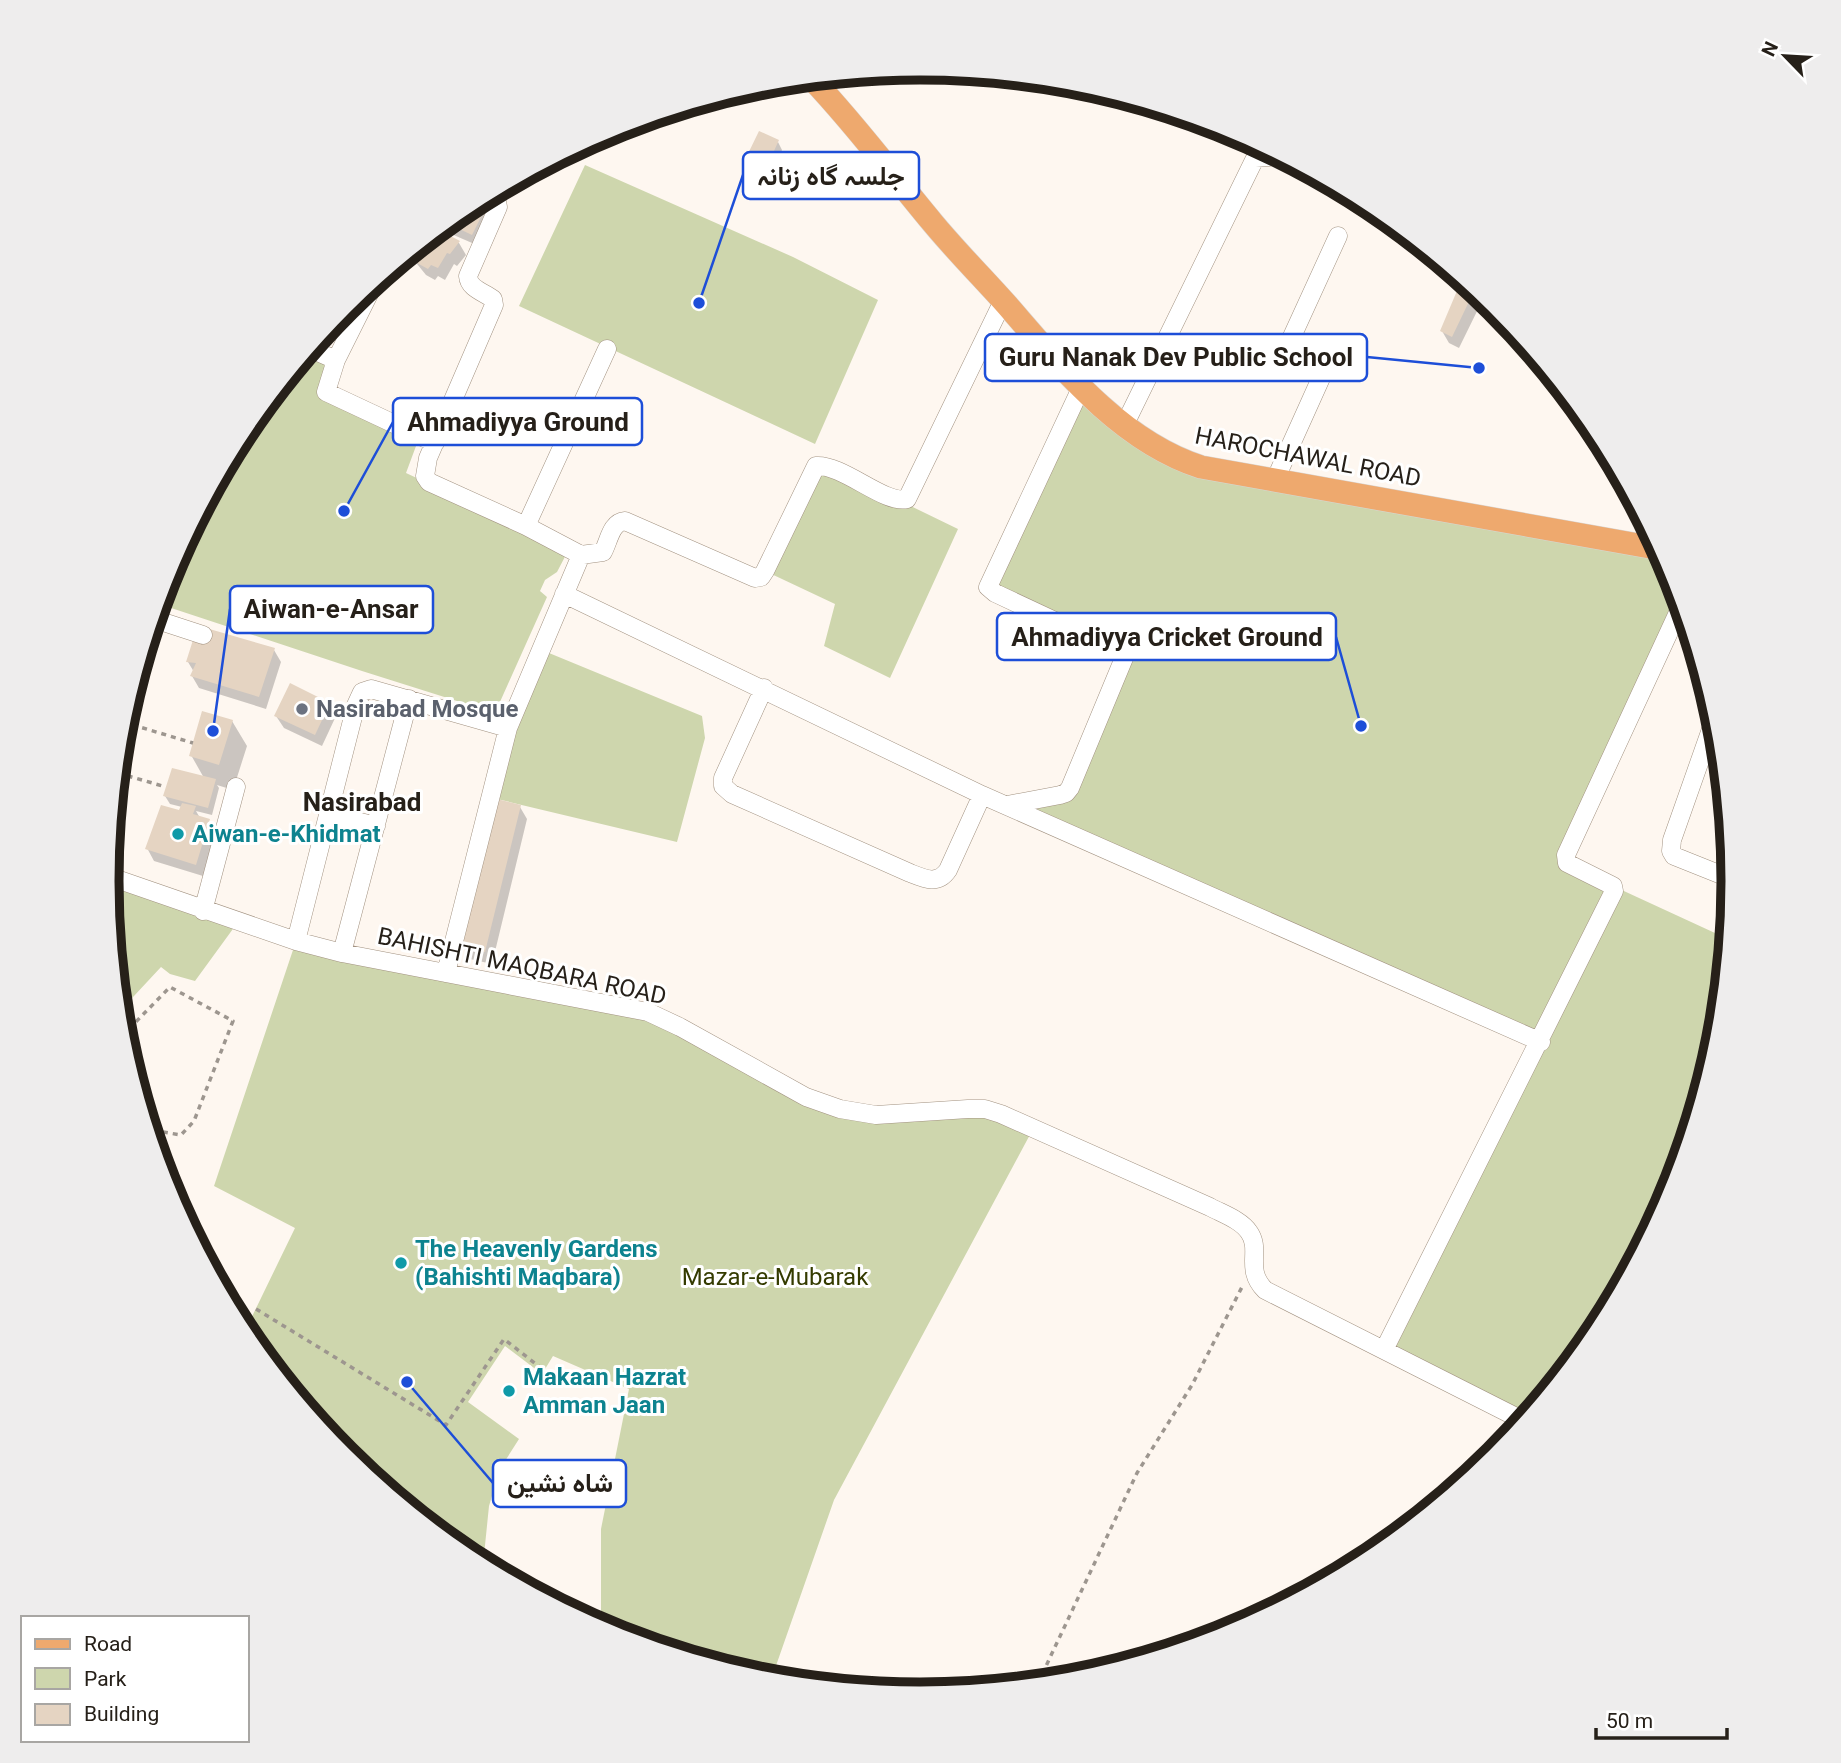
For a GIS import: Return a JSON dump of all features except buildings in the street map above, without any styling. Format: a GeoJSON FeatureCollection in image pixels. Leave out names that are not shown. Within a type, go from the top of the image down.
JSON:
{"type":"FeatureCollection","features":[{"type":"Feature","properties":{"kind":"main road","name":"HAROCHAWAL ROAD"},"geometry":{"type":"LineString","coordinates":[[819,87],[934,224],[1081,388],[1156,446],[1187,463],[1648,547]]}},
{"type":"Feature","properties":{"kind":"street"},"geometry":{"type":"LineString","coordinates":[[1125,424],[1257,155]]}},
{"type":"Feature","properties":{"kind":"street"},"geometry":{"type":"LineString","coordinates":[[497,202],[493,223],[468,276],[472,286],[493,299],[494,305],[435,443],[425,468],[425,476],[429,482],[526,526],[581,555],[603,552],[615,525],[625,521],[755,578],[765,571],[816,466],[830,468],[895,499],[907,499],[1003,302]]}},
{"type":"Feature","properties":{"kind":"street"},"geometry":{"type":"LineString","coordinates":[[1275,480],[1325,369],[1323,363],[1292,350],[1290,341],[1338,236]]}},
{"type":"Feature","properties":{"kind":"street"},"geometry":{"type":"LineString","coordinates":[[363,307],[336,360],[326,392],[435,443]]}},
{"type":"Feature","properties":{"kind":"street"},"geometry":{"type":"LineString","coordinates":[[526,526],[607,349]]}},
{"type":"Feature","properties":{"kind":"street"},"geometry":{"type":"LineString","coordinates":[[319,352],[336,360]]}},
{"type":"Feature","properties":{"kind":"street"},"geometry":{"type":"LineString","coordinates":[[1007,806],[1060,795],[1070,788],[1124,658],[1121,652],[995,593],[988,587],[1081,388]]}},
{"type":"Feature","properties":{"kind":"street"},"geometry":{"type":"LineString","coordinates":[[446,973],[508,728],[581,555]]}},
{"type":"Feature","properties":{"kind":"street"},"geometry":{"type":"LineString","coordinates":[[564,594],[1007,806],[1541,1042]]}},
{"type":"Feature","properties":{"kind":"street"},"geometry":{"type":"LineString","coordinates":[[1384,1350],[1541,1042],[1615,888],[1567,863],[1566,855],[1676,616]]}},
{"type":"Feature","properties":{"kind":"street"},"geometry":{"type":"LineString","coordinates":[[163,622],[203,635]]}},
{"type":"Feature","properties":{"kind":"street"},"geometry":{"type":"LineString","coordinates":[[764,688],[723,778],[723,786],[732,794],[910,873],[936,880],[943,877],[948,870],[982,794]]}},
{"type":"Feature","properties":{"kind":"street"},"geometry":{"type":"LineString","coordinates":[[296,941],[356,705],[362,692],[371,689],[508,728]]}},
{"type":"Feature","properties":{"kind":"street"},"geometry":{"type":"LineString","coordinates":[[342,953],[409,699]]}},
{"type":"Feature","properties":{"kind":"street"},"geometry":{"type":"LineString","coordinates":[[1708,737],[1672,840],[1671,851],[1674,856],[1722,875]]}},
{"type":"Feature","properties":{"kind":"street"},"geometry":{"type":"LineString","coordinates":[[202,911],[236,787]]}},
{"type":"Feature","properties":{"kind":"street"},"geometry":{"type":"LineString","coordinates":[[328,814],[376,826]]}},
{"type":"Feature","properties":{"kind":"street","name":"BAHISHTI MAQBARA ROAD"},"geometry":{"type":"LineString","coordinates":[[119,880],[202,911],[342,953],[648,1012],[806,1097],[840,1109],[876,1115],[977,1109],[1000,1114],[1241,1224],[1254,1241],[1254,1273]]}},
{"type":"Feature","properties":{"kind":"street"},"geometry":{"type":"LineString","coordinates":[[1254,1273],[1265,1290],[1516,1417]]}},
{"type":"Feature","properties":{"kind":"path"},"geometry":{"type":"LineString","coordinates":[[135,726],[193,743]]}},
{"type":"Feature","properties":{"kind":"path"},"geometry":{"type":"LineString","coordinates":[[126,775],[166,787]]}},
{"type":"Feature","properties":{"kind":"path"},"geometry":{"type":"LineString","coordinates":[[133,1025],[170,987],[233,1021],[194,1121],[181,1135],[159,1130]]}},
{"type":"Feature","properties":{"kind":"path"},"geometry":{"type":"LineString","coordinates":[[1043,1673],[1137,1474],[1192,1385],[1244,1283],[1254,1273]]}},
{"type":"Feature","properties":{"kind":"path"},"geometry":{"type":"LineString","coordinates":[[256,1309],[446,1425],[504,1339],[541,1368]]}},
{"type":"Feature","properties":{"kind":"green space"},"geometry":{"type":"Polygon","coordinates":[[[585,165],[793,257],[878,300],[815,444],[519,306],[585,165]]]}},
{"type":"Feature","properties":{"kind":"green space"},"geometry":{"type":"Polygon","coordinates":[[[317,354],[332,360],[319,392],[419,438],[406,473],[569,549],[557,572],[545,580],[540,591],[547,597],[495,713],[168,607],[202,527],[227,481],[254,436],[317,354]]]}},
{"type":"Feature","properties":{"kind":"green space"},"geometry":{"type":"Polygon","coordinates":[[[1081,388],[1174,456],[1648,547],[1676,616],[1566,855],[1613,886],[1720,935],[1715,986],[1694,1089],[1679,1139],[1639,1236],[1587,1327],[1517,1417],[1384,1350],[1537,1040],[1007,805],[1060,795],[1124,658],[990,590],[1081,388]]]}},
{"type":"Feature","properties":{"kind":"green space"},"geometry":{"type":"Polygon","coordinates":[[[816,466],[888,495],[958,529],[890,678],[824,646],[835,604],[765,571],[816,466]]]}},
{"type":"Feature","properties":{"kind":"green space"},"geometry":{"type":"Polygon","coordinates":[[[549,653],[702,716],[705,738],[677,842],[497,799],[508,728],[549,653]]]}},
{"type":"Feature","properties":{"kind":"green space"},"geometry":{"type":"Polygon","coordinates":[[[119,885],[238,922],[195,981],[170,974],[161,967],[129,1002],[121,934],[119,885]]]}},
{"type":"Feature","properties":{"kind":"green space","name":"Mazar-e-Mubarak"},"geometry":{"type":"Polygon","coordinates":[[[296,941],[648,1012],[806,1097],[863,1113],[968,1109],[1033,1129],[834,1500],[775,1669],[663,1640],[601,1616],[601,1529],[629,1389],[553,1356],[542,1374],[505,1346],[468,1402],[519,1439],[500,1469],[489,1506],[484,1554],[392,1484],[354,1448],[318,1410],[254,1327],[250,1320],[295,1228],[214,1186],[296,941]]]}},
{"type":"Feature","properties":{"kind":"place","name":"جلسہ گاہ زنانہ"},"geometry":{"type":"Point","coordinates":[699,303]}},
{"type":"Feature","properties":{"kind":"place","name":"Guru Nanak Dev Public School"},"geometry":{"type":"Point","coordinates":[1479,368]}},
{"type":"Feature","properties":{"kind":"place","name":"Ahmadiyya Ground"},"geometry":{"type":"Point","coordinates":[344,511]}},
{"type":"Feature","properties":{"kind":"place","name":"Nasirabad Mosque"},"geometry":{"type":"Point","coordinates":[302,709]}},
{"type":"Feature","properties":{"kind":"place","name":"Ahmadiyya Cricket Ground"},"geometry":{"type":"Point","coordinates":[1361,726]}},
{"type":"Feature","properties":{"kind":"place","name":"Aiwan-e-Ansar"},"geometry":{"type":"Point","coordinates":[213,731]}},
{"type":"Feature","properties":{"kind":"place","name":"Aiwan-e-Khidmat"},"geometry":{"type":"Point","coordinates":[178,834]}},
{"type":"Feature","properties":{"kind":"place","name":"The Heavenly Gardens (Bahishti Maqbara)"},"geometry":{"type":"Point","coordinates":[401,1263]}},
{"type":"Feature","properties":{"kind":"place","name":"شاہ نشین"},"geometry":{"type":"Point","coordinates":[407,1382]}},
{"type":"Feature","properties":{"kind":"place","name":"Makaan Hazrat Amman Jaan"},"geometry":{"type":"Point","coordinates":[509,1391]}},
{"type":"Feature","properties":{"kind":"district","name":"Nasirabad"},"geometry":{"type":"Point","coordinates":[362,802]}}]}
